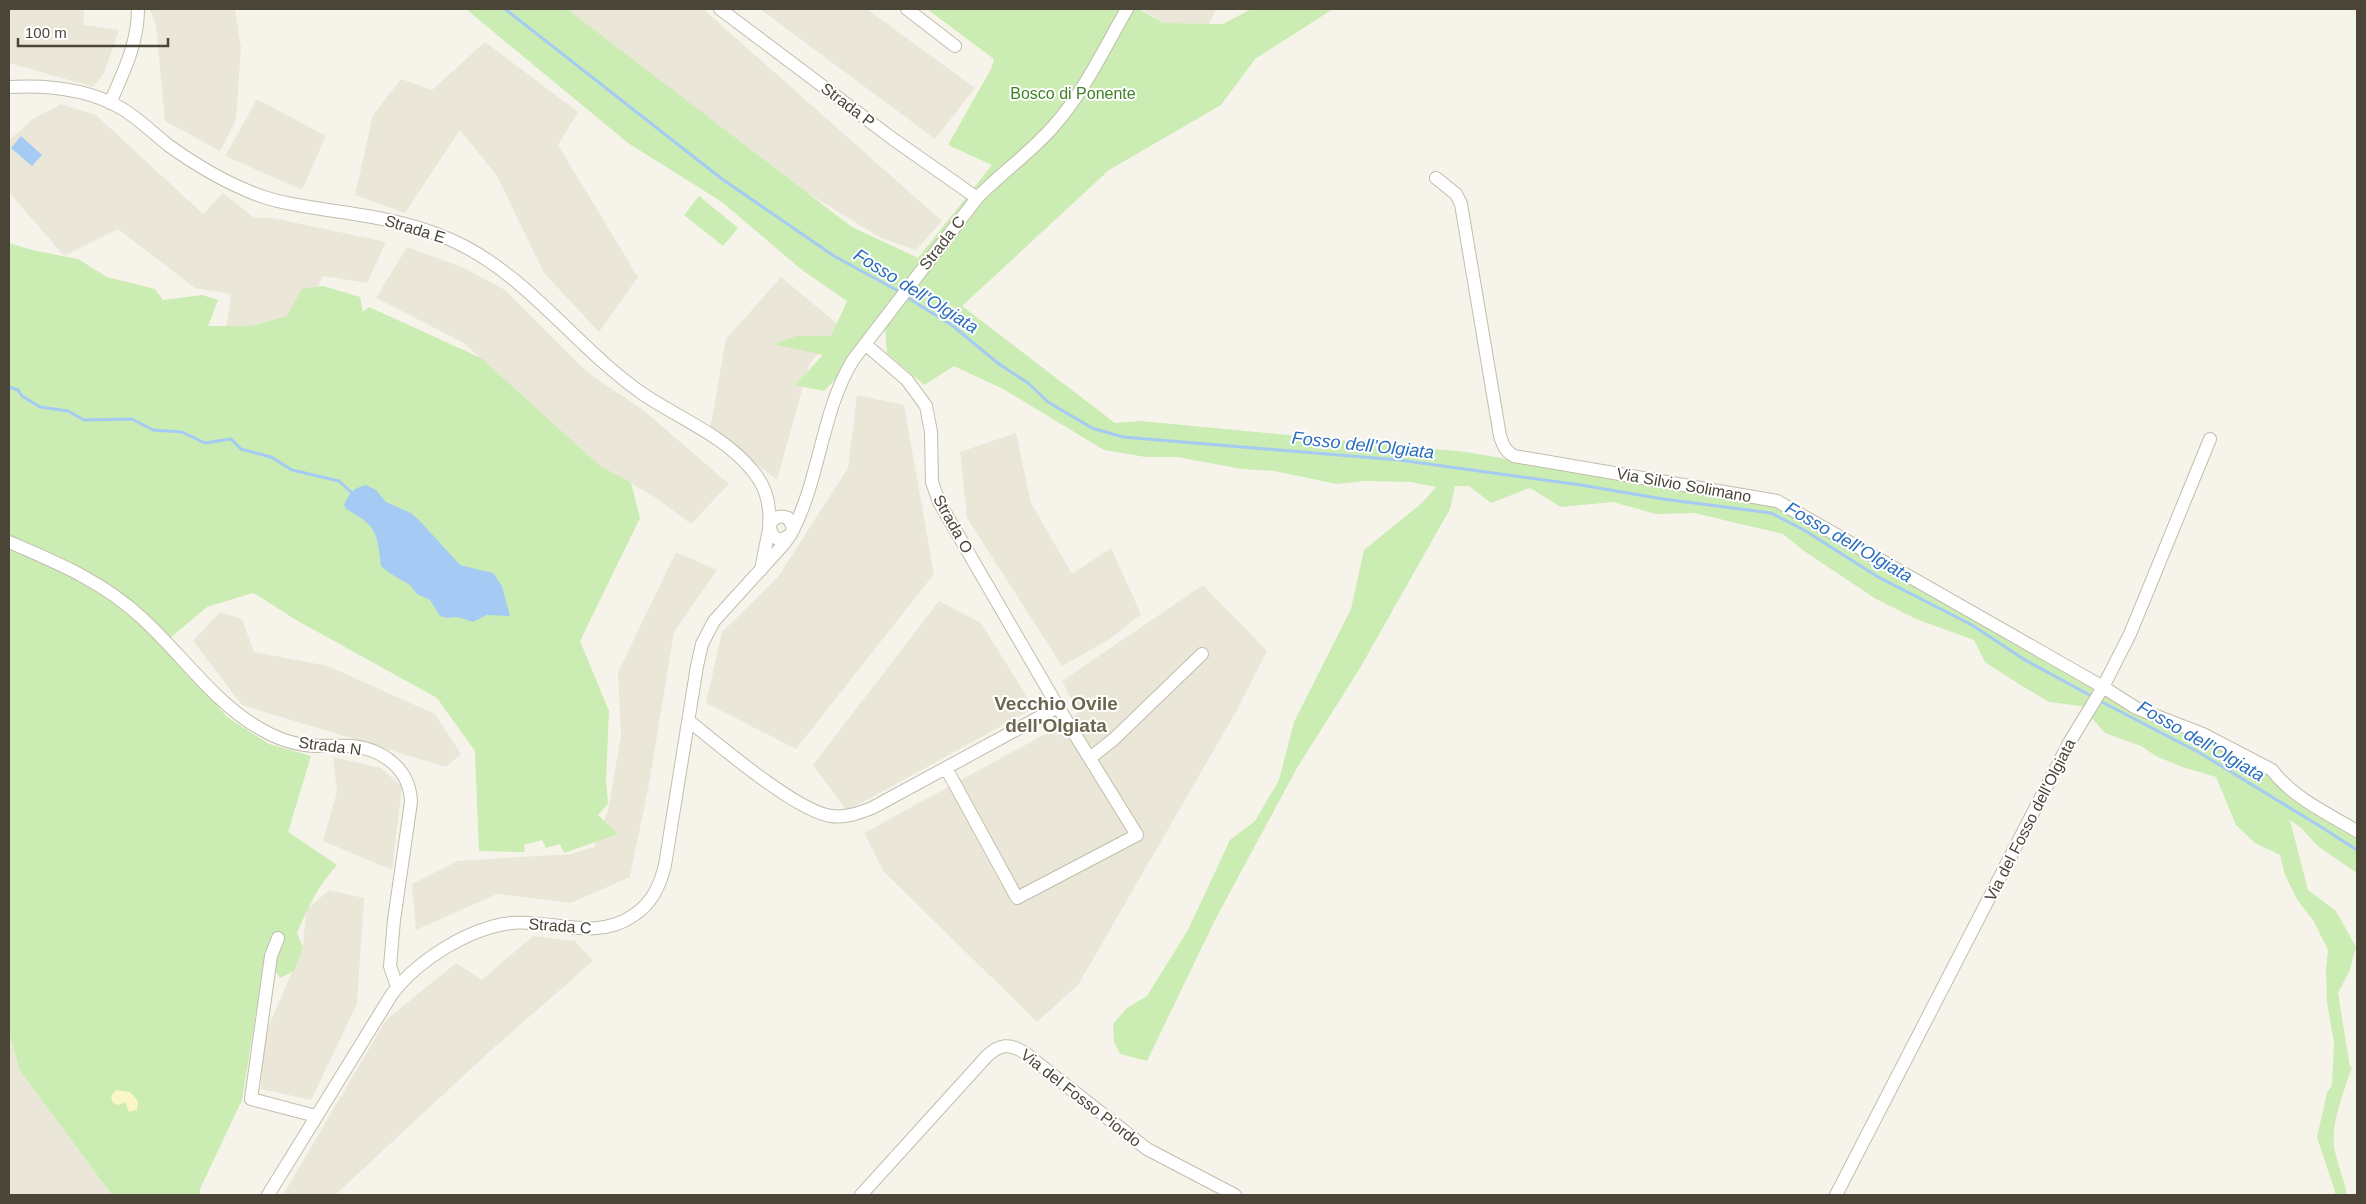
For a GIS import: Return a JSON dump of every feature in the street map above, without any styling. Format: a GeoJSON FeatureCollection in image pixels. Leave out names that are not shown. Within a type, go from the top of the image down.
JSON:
{"type":"FeatureCollection","features":[{"type":"Feature","properties":{"kind":"street"},"geometry":{"type":"LineString","coordinates":[[110,102],[134,47],[138,31],[138,9]]}},
{"type":"Feature","properties":{"kind":"street","name":"Strada P"},"geometry":{"type":"LineString","coordinates":[[720,9],[893,139],[977,198]]}},
{"type":"Feature","properties":{"kind":"street"},"geometry":{"type":"LineString","coordinates":[[906,9],[955,46]]}},
{"type":"Feature","properties":{"kind":"street","name":"Strada C"},"geometry":{"type":"LineString","coordinates":[[268,1195],[397,987],[416,970],[451,945],[488,928],[525,923],[600,929],[623,922],[644,908],[657,891],[666,865],[697,666],[708,632],[720,614],[761,570],[788,525],[804,506],[839,389],[848,368],[977,198],[995,180],[1038,144],[1061,118],[1127,9]]}},
{"type":"Feature","properties":{"kind":"street","name":"Strada E"},"geometry":{"type":"LineString","coordinates":[[9,87],[40,86],[56,88],[110,102],[127,112],[197,165],[251,193],[290,204],[405,223],[447,238],[475,252],[517,283],[643,393],[725,445],[752,470],[788,525]]}},
{"type":"Feature","properties":{"kind":"street","name":"Via Silvio Solimano"},"geometry":{"type":"LineString","coordinates":[[1436,178],[1456,194],[1461,204],[1500,436],[1503,448],[1508,453],[1514,456],[1777,501],[2098,695]]}},
{"type":"Feature","properties":{"kind":"street","name":"Strada O"},"geometry":{"type":"LineString","coordinates":[[865,344],[907,380],[926,406],[931,432],[932,476],[937,498],[1058,707],[1137,835],[1017,898],[946,768]]}},
{"type":"Feature","properties":{"kind":"street","name":"Via del Fosso dell'Olgiata"},"geometry":{"type":"LineString","coordinates":[[1836,1195],[2069,744],[2098,695],[2130,634],[2210,439]]}},
{"type":"Feature","properties":{"kind":"street","name":"Strada E"},"geometry":{"type":"LineString","coordinates":[[764,489],[770,503],[769,527]]}},
{"type":"Feature","properties":{"kind":"street"},"geometry":{"type":"LineString","coordinates":[[761,570],[769,527],[774,518],[788,525],[783,540],[776,538],[769,527]]}},
{"type":"Feature","properties":{"kind":"street","name":"Strada N"},"geometry":{"type":"LineString","coordinates":[[9,542],[81,574],[114,595],[144,620],[226,703],[261,730],[305,745],[350,746],[365,749],[383,756],[400,768],[409,784],[411,802],[394,920],[390,966],[397,987]]}},
{"type":"Feature","properties":{"kind":"street"},"geometry":{"type":"LineString","coordinates":[[1090,758],[1114,739],[1202,654]]}},
{"type":"Feature","properties":{"kind":"street"},"geometry":{"type":"LineString","coordinates":[[2098,695],[2203,734],[2272,770],[2277,777],[2313,805],[2357,831]]}},
{"type":"Feature","properties":{"kind":"street"},"geometry":{"type":"LineString","coordinates":[[689,721],[758,775],[809,809],[830,816],[846,816],[862,812],[1058,707]]}},
{"type":"Feature","properties":{"kind":"street"},"geometry":{"type":"LineString","coordinates":[[278,938],[271,956],[251,1099],[316,1116]]}},
{"type":"Feature","properties":{"kind":"street","name":"Via del Fosso Piordo"},"geometry":{"type":"LineString","coordinates":[[861,1195],[987,1056],[998,1047],[1005,1045],[1025,1053],[1147,1149],[1235,1195]]}},
{"type":"Feature","properties":{"kind":"shaded area"},"geometry":{"type":"Polygon","coordinates":[[[9,9],[84,9],[83,25],[119,30],[104,73],[93,87],[9,63],[9,9]]]}},
{"type":"Feature","properties":{"kind":"shaded area"},"geometry":{"type":"Polygon","coordinates":[[[150,9],[235,9],[241,48],[236,120],[220,151],[165,121],[156,26],[150,9]]]}},
{"type":"Feature","properties":{"kind":"shaded area"},"geometry":{"type":"Polygon","coordinates":[[[567,9],[703,9],[942,221],[916,250],[881,238],[773,172],[567,9]]]}},
{"type":"Feature","properties":{"kind":"shaded area"},"geometry":{"type":"Polygon","coordinates":[[[760,9],[867,9],[975,88],[935,139],[760,9]]]}},
{"type":"Feature","properties":{"kind":"shaded area"},"geometry":{"type":"Polygon","coordinates":[[[1142,9],[1216,9],[1209,24],[1163,23],[1142,9]]]}},
{"type":"Feature","properties":{"kind":"shaded area"},"geometry":{"type":"Polygon","coordinates":[[[485,42],[578,112],[558,145],[638,277],[599,332],[544,273],[497,176],[460,130],[405,213],[355,195],[373,115],[401,79],[432,90],[485,42]]]}},
{"type":"Feature","properties":{"kind":"shaded area"},"geometry":{"type":"Polygon","coordinates":[[[257,99],[326,136],[302,190],[225,156],[257,99]]]}},
{"type":"Feature","properties":{"kind":"shaded area"},"geometry":{"type":"Polygon","coordinates":[[[61,104],[96,115],[203,214],[223,193],[254,218],[273,218],[386,242],[367,283],[323,276],[295,332],[225,335],[231,294],[195,288],[118,229],[64,256],[9,192],[9,140],[33,119],[61,104]]]}},
{"type":"Feature","properties":{"kind":"shaded area"},"geometry":{"type":"Polygon","coordinates":[[[407,247],[464,268],[505,290],[587,372],[643,410],[729,484],[691,524],[658,499],[599,465],[464,343],[376,298],[407,247]]]}},
{"type":"Feature","properties":{"kind":"shaded area"},"geometry":{"type":"Polygon","coordinates":[[[781,277],[840,326],[809,365],[777,480],[710,429],[726,339],[781,277]]]}},
{"type":"Feature","properties":{"kind":"shaded area"},"geometry":{"type":"Polygon","coordinates":[[[857,395],[904,405],[934,574],[796,749],[706,703],[722,632],[778,577],[848,468],[857,395]]]}},
{"type":"Feature","properties":{"kind":"shaded area"},"geometry":{"type":"Polygon","coordinates":[[[1016,433],[1031,503],[1072,574],[1111,548],[1141,614],[1110,639],[1062,666],[967,518],[960,452],[1016,433]]]}},
{"type":"Feature","properties":{"kind":"shaded area"},"geometry":{"type":"Polygon","coordinates":[[[676,552],[717,570],[674,632],[650,779],[630,877],[571,903],[497,894],[416,930],[412,884],[457,861],[571,854],[594,847],[608,810],[621,736],[618,672],[676,552]]]}},
{"type":"Feature","properties":{"kind":"shaded area"},"geometry":{"type":"Polygon","coordinates":[[[1203,585],[1267,651],[1237,710],[1078,985],[1037,1022],[884,872],[864,833],[1056,728],[1078,713],[1062,681],[1203,585]]]}},
{"type":"Feature","properties":{"kind":"shaded area"},"geometry":{"type":"Polygon","coordinates":[[[939,601],[981,623],[1034,708],[847,811],[813,765],[939,601]]]}},
{"type":"Feature","properties":{"kind":"shaded area"},"geometry":{"type":"Polygon","coordinates":[[[220,612],[242,619],[254,652],[328,666],[435,714],[461,754],[446,767],[242,705],[193,641],[220,612]]]}},
{"type":"Feature","properties":{"kind":"shaded area"},"geometry":{"type":"Polygon","coordinates":[[[333,757],[381,768],[402,787],[392,870],[323,841],[337,792],[333,757]]]}},
{"type":"Feature","properties":{"kind":"shaded area"},"geometry":{"type":"Polygon","coordinates":[[[329,890],[364,898],[357,1004],[311,1100],[261,1089],[263,1039],[303,947],[306,910],[329,890]]]}},
{"type":"Feature","properties":{"kind":"shaded area"},"geometry":{"type":"Polygon","coordinates":[[[533,936],[575,941],[593,961],[489,1052],[335,1195],[283,1195],[386,1020],[456,963],[482,980],[533,936]]]}},
{"type":"Feature","properties":{"kind":"shaded area"},"geometry":{"type":"Polygon","coordinates":[[[9,1032],[20,1071],[112,1195],[9,1195],[9,1032]]]}},
{"type":"Feature","properties":{"kind":"green space","name":"Bosco di Ponente"},"geometry":{"type":"Polygon","coordinates":[[[466,9],[567,9],[852,227],[918,258],[992,165],[948,145],[992,67],[994,59],[927,9],[1139,9],[1163,23],[1223,24],[1251,9],[1333,9],[1255,59],[1221,105],[1109,170],[962,306],[1115,423],[1141,421],[1466,452],[1774,505],[2096,687],[2141,717],[2236,755],[2357,835],[2357,873],[2319,847],[2301,828],[2290,820],[2308,890],[2336,911],[2356,947],[2349,972],[2338,993],[2350,1067],[2348,1069],[2352,1066],[2339,1106],[2334,1146],[2347,1195],[2336,1195],[2317,1137],[2327,1093],[2332,1085],[2334,1042],[2327,1003],[2326,969],[2328,950],[2313,920],[2298,901],[2285,875],[2280,855],[2255,843],[2236,825],[2216,777],[2182,767],[2156,756],[2141,746],[2105,733],[2081,706],[2049,702],[1985,662],[1974,640],[1916,619],[1876,599],[1804,551],[1783,534],[1694,513],[1656,514],[1613,502],[1561,507],[1530,488],[1491,503],[1469,486],[1455,486],[1450,509],[1360,668],[1297,768],[1215,920],[1147,1061],[1120,1054],[1114,1042],[1113,1024],[1127,1008],[1147,996],[1188,930],[1230,840],[1255,821],[1279,780],[1294,722],[1351,609],[1364,550],[1422,503],[1436,487],[1411,482],[1365,481],[1337,484],[1274,471],[1242,469],[1177,457],[1146,457],[1104,450],[1003,389],[954,366],[924,385],[887,353],[885,327],[824,391],[795,385],[823,355],[773,344],[797,336],[831,336],[847,301],[802,270],[722,202],[628,143],[466,9]]]}},
{"type":"Feature","properties":{"kind":"green space"},"geometry":{"type":"Polygon","coordinates":[[[699,196],[738,228],[723,246],[684,215],[699,196]]]}},
{"type":"Feature","properties":{"kind":"green space"},"geometry":{"type":"Polygon","coordinates":[[[9,243],[32,250],[78,259],[107,277],[155,289],[163,300],[202,295],[218,300],[208,326],[252,326],[287,316],[302,289],[323,286],[360,297],[363,312],[369,307],[481,358],[599,465],[631,483],[640,518],[580,641],[609,711],[606,782],[608,804],[598,815],[618,834],[564,853],[560,844],[546,848],[542,840],[524,845],[525,852],[479,851],[475,751],[437,698],[296,620],[257,595],[253,593],[207,607],[163,644],[227,717],[269,744],[311,756],[288,832],[337,865],[314,897],[297,933],[303,947],[294,971],[280,978],[265,957],[242,1100],[200,1189],[200,1195],[112,1195],[20,1071],[9,1032],[9,243]]]}},
{"type":"Feature","properties":{"kind":"sand"},"geometry":{"type":"Polygon","coordinates":[[[116,1090],[130,1092],[138,1101],[137,1110],[129,1112],[125,1102],[118,1105],[113,1103],[111,1096],[116,1090]]]}},
{"type":"Feature","properties":{"kind":"water"},"geometry":{"type":"Polygon","coordinates":[[[21,136],[42,155],[32,166],[11,148],[21,136]]]}},
{"type":"Feature","properties":{"kind":"water"},"geometry":{"type":"Polygon","coordinates":[[[366,485],[376,490],[386,502],[411,513],[460,565],[493,573],[502,586],[510,616],[487,615],[473,622],[458,617],[447,618],[440,616],[430,600],[417,594],[410,585],[381,566],[374,531],[364,520],[346,509],[344,505],[352,492],[366,485]]]}},
{"type":"Feature","properties":{"kind":"waterway","name":"Fosso dell’Olgiata"},"geometry":{"type":"LineString","coordinates":[[505,9],[722,179],[834,256],[900,292]]}},
{"type":"Feature","properties":{"kind":"waterway","name":"Fosso dell’Olgiata"},"geometry":{"type":"LineString","coordinates":[[905,296],[953,326],[999,364],[1028,383],[1048,402],[1092,428],[1123,437],[1399,460],[1771,513],[1804,530],[1878,577],[1972,625],[2025,660],[2093,697]]}},
{"type":"Feature","properties":{"kind":"waterway"},"geometry":{"type":"LineString","coordinates":[[9,387],[18,390],[22,396],[40,407],[68,411],[84,420],[132,419],[153,430],[182,432],[205,443],[231,439],[241,449],[271,457],[292,470],[339,481],[351,492]]}},
{"type":"Feature","properties":{"kind":"waterway","name":"Fosso dell’Olgiata"},"geometry":{"type":"LineString","coordinates":[[2098,700],[2200,753],[2357,850]]}},
{"type":"Feature","properties":{"kind":"district","name":"Vecchio Ovile dell'Olgiata"},"geometry":{"type":"Point","coordinates":[1056,714]}}]}
